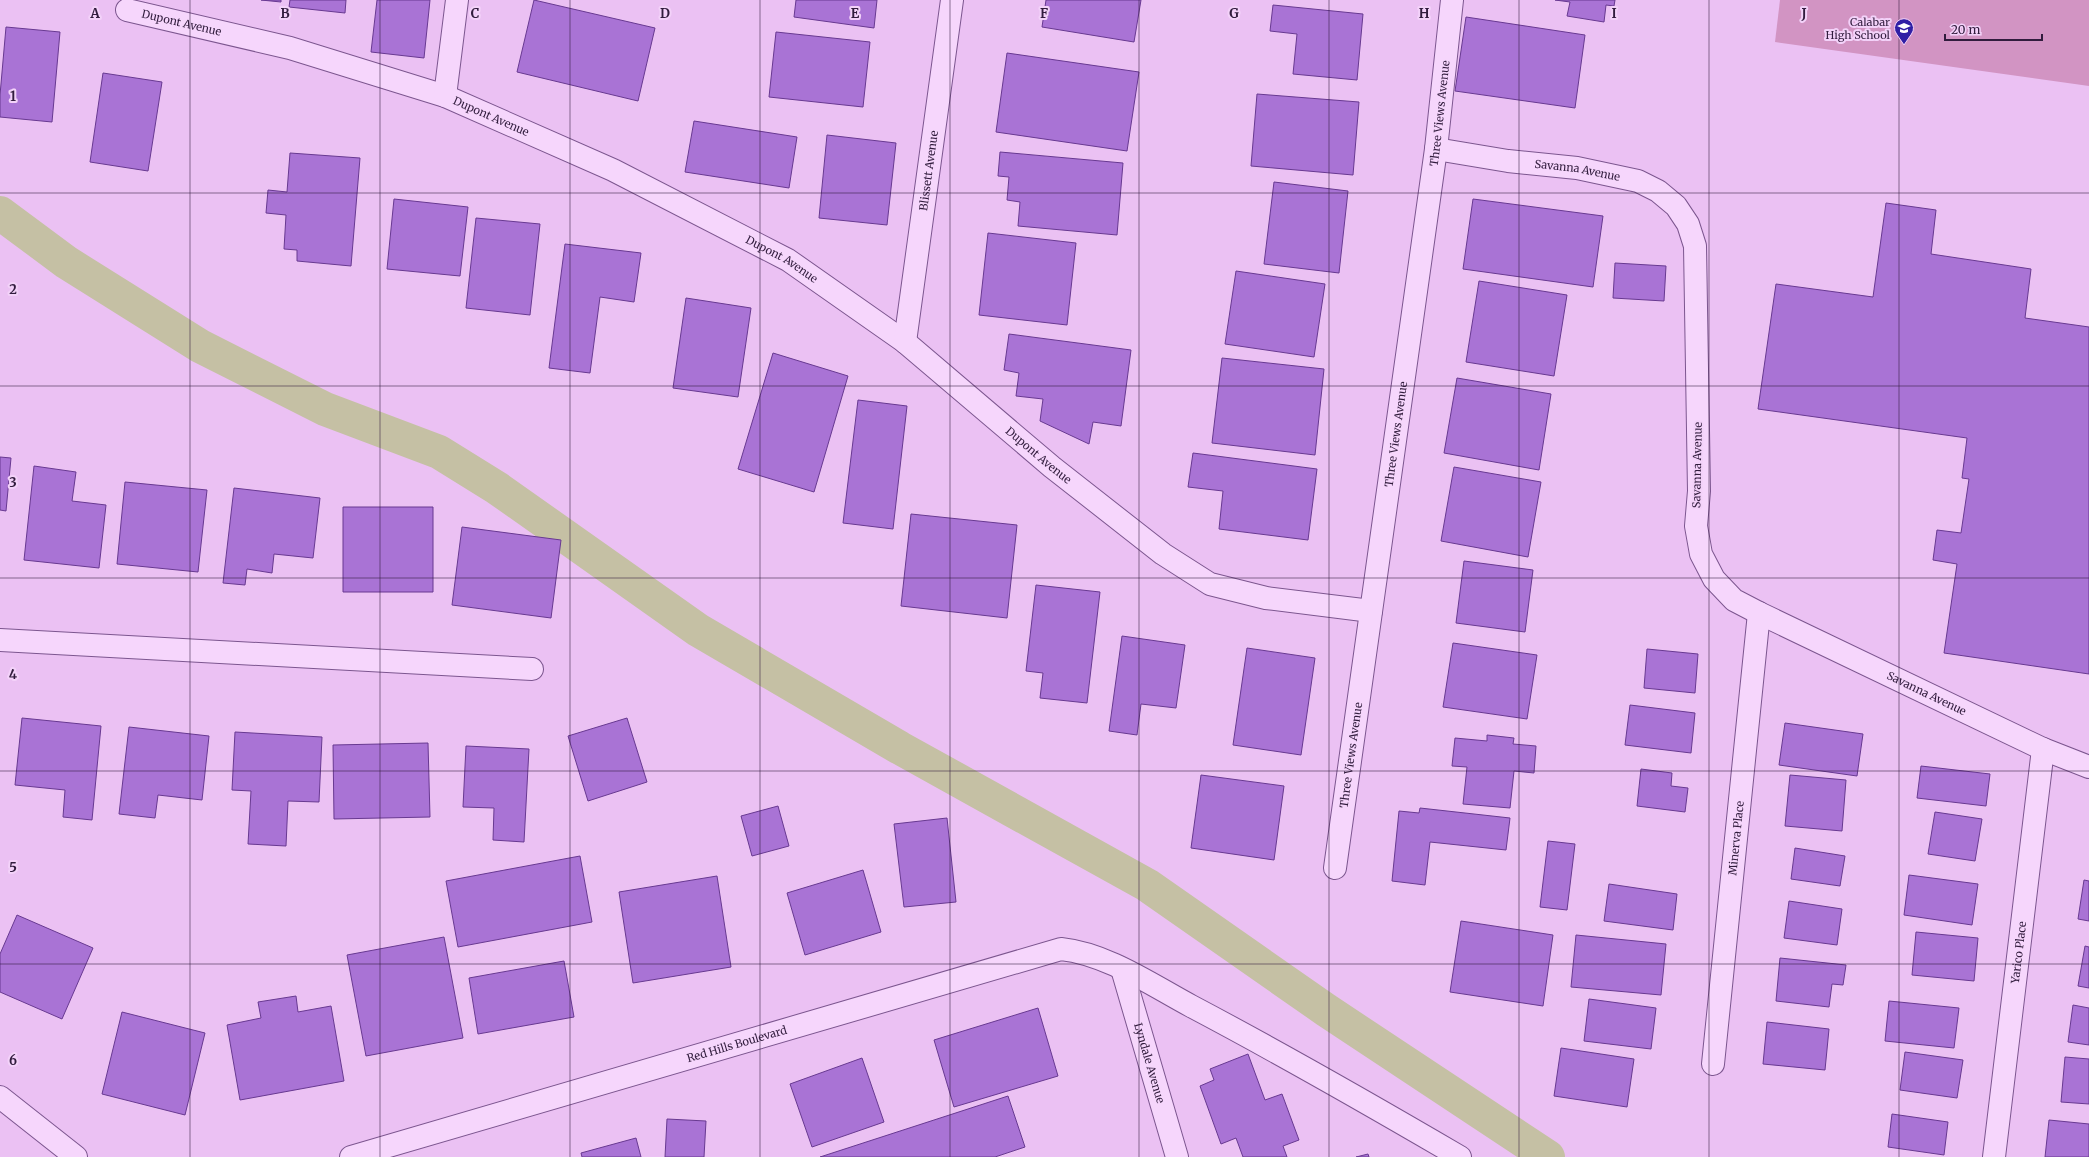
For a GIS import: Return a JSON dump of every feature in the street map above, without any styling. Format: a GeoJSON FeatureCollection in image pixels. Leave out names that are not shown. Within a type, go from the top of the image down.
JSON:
{"type":"FeatureCollection","features":[{"type":"Feature","properties":{"kind":"street"},"geometry":{"type":"LineString","coordinates":[[444,96],[457,0]]}},
{"type":"Feature","properties":{"kind":"street","name":"Blissett Avenue"},"geometry":{"type":"LineString","coordinates":[[905,342],[952,0]]}},
{"type":"Feature","properties":{"kind":"street","name":"Three Views Avenue"},"geometry":{"type":"LineString","coordinates":[[1334,868],[1372,611],[1436,149],[1452,0]]}},
{"type":"Feature","properties":{"kind":"street","name":"Dupont Avenue"},"geometry":{"type":"LineString","coordinates":[[127,10],[290,48],[444,96],[613,170],[788,260],[905,342],[1052,467],[1163,554],[1210,584],[1266,598],[1372,611]]}},
{"type":"Feature","properties":{"kind":"street","name":"Savanna Avenue"},"geometry":{"type":"LineString","coordinates":[[1436,149],[1508,161],[1577,168],[1638,181],[1658,191],[1676,206],[1688,224],[1695,246],[1699,491],[1696,526],[1701,554],[1714,579],[1734,600],[1759,613],[2043,749],[2089,766]]}},
{"type":"Feature","properties":{"kind":"street","name":"Minerva Place"},"geometry":{"type":"LineString","coordinates":[[1713,1064],[1759,613]]}},
{"type":"Feature","properties":{"kind":"street"},"geometry":{"type":"LineString","coordinates":[[0,640],[532,669]]}},
{"type":"Feature","properties":{"kind":"street","name":"Yarico Place"},"geometry":{"type":"LineString","coordinates":[[1994,1157],[2043,749]]}},
{"type":"Feature","properties":{"kind":"street","name":"Red Hills Boulevard"},"geometry":{"type":"LineString","coordinates":[[350,1157],[1061,949],[1080,951],[1122,969],[1292,1060],[1460,1157]]}},
{"type":"Feature","properties":{"kind":"street","name":"Lyndale Avenue"},"geometry":{"type":"LineString","coordinates":[[1122,969],[1177,1157]]}},
{"type":"Feature","properties":{"kind":"street"},"geometry":{"type":"LineString","coordinates":[[0,1097],[76,1157]]}},
{"type":"Feature","properties":{"kind":"shaded area"},"geometry":{"type":"Polygon","coordinates":[[[1780,0],[2089,0],[2089,86],[1775,42],[1780,0]]]}},
{"type":"Feature","properties":{"kind":"building"},"geometry":{"type":"Polygon","coordinates":[[[261,0],[281,0],[281,2],[261,0]]]}},
{"type":"Feature","properties":{"kind":"building"},"geometry":{"type":"Polygon","coordinates":[[[290,0],[346,0],[345,13],[289,7],[290,0]]]}},
{"type":"Feature","properties":{"kind":"building"},"geometry":{"type":"Polygon","coordinates":[[[377,0],[430,0],[424,58],[371,52],[377,0]]]}},
{"type":"Feature","properties":{"kind":"building"},"geometry":{"type":"Polygon","coordinates":[[[534,0],[655,28],[638,101],[517,72],[534,0]]]}},
{"type":"Feature","properties":{"kind":"building"},"geometry":{"type":"Polygon","coordinates":[[[796,0],[877,0],[874,28],[794,17],[796,0]]]}},
{"type":"Feature","properties":{"kind":"building"},"geometry":{"type":"Polygon","coordinates":[[[1046,0],[1141,0],[1134,42],[1042,27],[1046,0]]]}},
{"type":"Feature","properties":{"kind":"building"},"geometry":{"type":"Polygon","coordinates":[[[1555,0],[1615,0],[1614,6],[1606,5],[1604,22],[1567,16],[1570,2],[1555,0]]]}},
{"type":"Feature","properties":{"kind":"building"},"geometry":{"type":"Polygon","coordinates":[[[1273,5],[1363,14],[1357,80],[1293,74],[1297,34],[1270,31],[1273,5]]]}},
{"type":"Feature","properties":{"kind":"building"},"geometry":{"type":"Polygon","coordinates":[[[1466,17],[1585,35],[1575,108],[1455,91],[1466,17]]]}},
{"type":"Feature","properties":{"kind":"building"},"geometry":{"type":"Polygon","coordinates":[[[6,27],[60,32],[52,122],[0,117],[0,95],[6,27]]]}},
{"type":"Feature","properties":{"kind":"building"},"geometry":{"type":"Polygon","coordinates":[[[776,32],[870,42],[863,107],[769,97],[776,32]]]}},
{"type":"Feature","properties":{"kind":"building"},"geometry":{"type":"Polygon","coordinates":[[[1007,53],[1139,72],[1127,151],[996,132],[1007,53]]]}},
{"type":"Feature","properties":{"kind":"building"},"geometry":{"type":"Polygon","coordinates":[[[103,73],[162,82],[148,171],[90,162],[103,73]]]}},
{"type":"Feature","properties":{"kind":"building"},"geometry":{"type":"Polygon","coordinates":[[[1257,94],[1359,102],[1353,175],[1251,166],[1257,94]]]}},
{"type":"Feature","properties":{"kind":"building"},"geometry":{"type":"Polygon","coordinates":[[[694,121],[797,137],[789,188],[685,172],[694,121]]]}},
{"type":"Feature","properties":{"kind":"building"},"geometry":{"type":"Polygon","coordinates":[[[827,135],[896,143],[887,225],[819,218],[827,135]]]}},
{"type":"Feature","properties":{"kind":"building"},"geometry":{"type":"Polygon","coordinates":[[[1000,152],[1123,163],[1117,235],[1018,226],[1020,202],[1007,200],[1009,177],[998,176],[1000,152]]]}},
{"type":"Feature","properties":{"kind":"building"},"geometry":{"type":"Polygon","coordinates":[[[290,153],[360,158],[351,266],[297,261],[297,250],[284,249],[286,215],[266,213],[268,190],[287,192],[290,153]]]}},
{"type":"Feature","properties":{"kind":"building"},"geometry":{"type":"Polygon","coordinates":[[[1274,182],[1348,191],[1339,273],[1264,264],[1274,182]]]}},
{"type":"Feature","properties":{"kind":"building"},"geometry":{"type":"Polygon","coordinates":[[[394,199],[468,207],[460,276],[387,269],[394,199]]]}},
{"type":"Feature","properties":{"kind":"building"},"geometry":{"type":"Polygon","coordinates":[[[1473,199],[1603,216],[1593,287],[1463,269],[1473,199]]]}},
{"type":"Feature","properties":{"kind":"building"},"geometry":{"type":"Polygon","coordinates":[[[1886,203],[1936,210],[1931,254],[2031,269],[2025,318],[2089,327],[2089,674],[1944,653],[1957,564],[1933,560],[1937,530],[1961,533],[1969,479],[1962,478],[1967,438],[1758,409],[1776,284],[1873,297],[1886,203]]]}},
{"type":"Feature","properties":{"kind":"building"},"geometry":{"type":"Polygon","coordinates":[[[476,218],[540,224],[530,315],[466,308],[476,218]]]}},
{"type":"Feature","properties":{"kind":"building"},"geometry":{"type":"Polygon","coordinates":[[[988,233],[1076,243],[1067,325],[979,315],[988,233]]]}},
{"type":"Feature","properties":{"kind":"building"},"geometry":{"type":"Polygon","coordinates":[[[565,244],[641,253],[634,302],[600,297],[590,373],[549,368],[565,244]]]}},
{"type":"Feature","properties":{"kind":"building"},"geometry":{"type":"Polygon","coordinates":[[[1615,263],[1666,266],[1664,301],[1613,298],[1615,263]]]}},
{"type":"Feature","properties":{"kind":"building"},"geometry":{"type":"Polygon","coordinates":[[[1236,271],[1325,284],[1314,357],[1225,344],[1236,271]]]}},
{"type":"Feature","properties":{"kind":"building"},"geometry":{"type":"Polygon","coordinates":[[[1479,281],[1567,295],[1554,376],[1466,362],[1479,281]]]}},
{"type":"Feature","properties":{"kind":"building"},"geometry":{"type":"Polygon","coordinates":[[[686,298],[751,308],[738,397],[673,388],[686,298]]]}},
{"type":"Feature","properties":{"kind":"building"},"geometry":{"type":"Polygon","coordinates":[[[1009,334],[1131,350],[1121,426],[1093,422],[1089,444],[1040,421],[1043,399],[1016,396],[1019,373],[1004,370],[1009,334]]]}},
{"type":"Feature","properties":{"kind":"building"},"geometry":{"type":"Polygon","coordinates":[[[773,353],[848,376],[814,492],[738,469],[773,353]]]}},
{"type":"Feature","properties":{"kind":"building"},"geometry":{"type":"Polygon","coordinates":[[[1222,358],[1324,369],[1315,455],[1212,443],[1222,358]]]}},
{"type":"Feature","properties":{"kind":"building"},"geometry":{"type":"Polygon","coordinates":[[[1457,378],[1551,394],[1539,470],[1444,453],[1457,378]]]}},
{"type":"Feature","properties":{"kind":"building"},"geometry":{"type":"Polygon","coordinates":[[[858,400],[907,406],[893,529],[843,523],[858,400]]]}},
{"type":"Feature","properties":{"kind":"building"},"geometry":{"type":"Polygon","coordinates":[[[1193,453],[1317,469],[1308,540],[1219,529],[1223,491],[1188,487],[1193,453]]]}},
{"type":"Feature","properties":{"kind":"building"},"geometry":{"type":"Polygon","coordinates":[[[0,457],[11,458],[6,511],[0,510],[0,457]]]}},
{"type":"Feature","properties":{"kind":"building"},"geometry":{"type":"Polygon","coordinates":[[[34,466],[76,472],[72,501],[106,505],[99,568],[24,560],[34,466]]]}},
{"type":"Feature","properties":{"kind":"building"},"geometry":{"type":"Polygon","coordinates":[[[1454,467],[1541,482],[1528,557],[1441,541],[1454,467]]]}},
{"type":"Feature","properties":{"kind":"building"},"geometry":{"type":"Polygon","coordinates":[[[125,482],[207,490],[198,572],[117,564],[125,482]]]}},
{"type":"Feature","properties":{"kind":"building"},"geometry":{"type":"Polygon","coordinates":[[[234,488],[320,498],[313,558],[274,554],[272,573],[247,569],[245,585],[223,583],[234,488]]]}},
{"type":"Feature","properties":{"kind":"building"},"geometry":{"type":"Polygon","coordinates":[[[343,507],[433,507],[433,592],[343,592],[343,507]]]}},
{"type":"Feature","properties":{"kind":"building"},"geometry":{"type":"Polygon","coordinates":[[[911,514],[1017,525],[1007,618],[901,606],[911,514]]]}},
{"type":"Feature","properties":{"kind":"building"},"geometry":{"type":"Polygon","coordinates":[[[462,527],[561,540],[551,618],[452,605],[462,527]]]}},
{"type":"Feature","properties":{"kind":"building"},"geometry":{"type":"Polygon","coordinates":[[[1464,561],[1533,570],[1525,632],[1456,623],[1464,561]]]}},
{"type":"Feature","properties":{"kind":"building"},"geometry":{"type":"Polygon","coordinates":[[[1036,585],[1100,592],[1087,703],[1040,698],[1043,673],[1026,671],[1036,585]]]}},
{"type":"Feature","properties":{"kind":"building"},"geometry":{"type":"Polygon","coordinates":[[[1122,636],[1185,645],[1176,708],[1141,704],[1137,735],[1109,731],[1122,636]]]}},
{"type":"Feature","properties":{"kind":"building"},"geometry":{"type":"Polygon","coordinates":[[[1453,643],[1537,655],[1527,719],[1443,707],[1453,643]]]}},
{"type":"Feature","properties":{"kind":"building"},"geometry":{"type":"Polygon","coordinates":[[[1247,648],[1315,658],[1301,755],[1233,745],[1247,648]]]}},
{"type":"Feature","properties":{"kind":"building"},"geometry":{"type":"Polygon","coordinates":[[[1647,649],[1698,654],[1695,693],[1644,688],[1647,649]]]}},
{"type":"Feature","properties":{"kind":"building"},"geometry":{"type":"Polygon","coordinates":[[[1630,705],[1695,713],[1691,753],[1625,745],[1630,705]]]}},
{"type":"Feature","properties":{"kind":"building"},"geometry":{"type":"Polygon","coordinates":[[[22,718],[101,726],[92,820],[63,817],[65,790],[15,785],[22,718]]]}},
{"type":"Feature","properties":{"kind":"building"},"geometry":{"type":"Polygon","coordinates":[[[627,718],[647,782],[588,801],[568,736],[627,718]]]}},
{"type":"Feature","properties":{"kind":"building"},"geometry":{"type":"Polygon","coordinates":[[[1785,723],[1863,734],[1857,776],[1779,765],[1785,723]]]}},
{"type":"Feature","properties":{"kind":"building"},"geometry":{"type":"Polygon","coordinates":[[[129,727],[209,736],[202,800],[158,795],[155,818],[119,814],[129,727]]]}},
{"type":"Feature","properties":{"kind":"building"},"geometry":{"type":"Polygon","coordinates":[[[235,732],[322,737],[319,802],[288,801],[286,846],[248,844],[251,791],[232,790],[235,732]]]}},
{"type":"Feature","properties":{"kind":"building"},"geometry":{"type":"Polygon","coordinates":[[[1487,735],[1514,738],[1513,744],[1536,746],[1534,773],[1514,771],[1510,808],[1463,804],[1467,767],[1452,766],[1455,738],[1487,741],[1487,735]]]}},
{"type":"Feature","properties":{"kind":"building"},"geometry":{"type":"Polygon","coordinates":[[[428,743],[430,817],[334,819],[333,745],[428,743]]]}},
{"type":"Feature","properties":{"kind":"building"},"geometry":{"type":"Polygon","coordinates":[[[466,746],[529,749],[524,842],[493,840],[494,808],[463,807],[466,746]]]}},
{"type":"Feature","properties":{"kind":"building"},"geometry":{"type":"Polygon","coordinates":[[[1921,766],[1990,774],[1986,806],[1917,798],[1921,766]]]}},
{"type":"Feature","properties":{"kind":"building"},"geometry":{"type":"Polygon","coordinates":[[[1641,769],[1672,773],[1671,786],[1688,788],[1685,812],[1637,806],[1641,769]]]}},
{"type":"Feature","properties":{"kind":"building"},"geometry":{"type":"Polygon","coordinates":[[[1201,775],[1284,786],[1274,860],[1191,848],[1201,775]]]}},
{"type":"Feature","properties":{"kind":"building"},"geometry":{"type":"Polygon","coordinates":[[[1790,775],[1846,780],[1842,831],[1785,826],[1790,775]]]}},
{"type":"Feature","properties":{"kind":"building"},"geometry":{"type":"Polygon","coordinates":[[[778,806],[789,846],[752,856],[741,816],[778,806]]]}},
{"type":"Feature","properties":{"kind":"building"},"geometry":{"type":"Polygon","coordinates":[[[1420,808],[1510,818],[1506,850],[1430,842],[1425,885],[1392,881],[1399,811],[1419,813],[1420,808]]]}},
{"type":"Feature","properties":{"kind":"building"},"geometry":{"type":"Polygon","coordinates":[[[1935,812],[1982,819],[1975,861],[1928,854],[1935,812]]]}},
{"type":"Feature","properties":{"kind":"building"},"geometry":{"type":"Polygon","coordinates":[[[947,818],[956,902],[904,907],[894,824],[947,818]]]}},
{"type":"Feature","properties":{"kind":"building"},"geometry":{"type":"Polygon","coordinates":[[[1548,841],[1575,844],[1567,910],[1540,907],[1548,841]]]}},
{"type":"Feature","properties":{"kind":"building"},"geometry":{"type":"Polygon","coordinates":[[[1795,848],[1845,856],[1840,886],[1791,879],[1795,848]]]}},
{"type":"Feature","properties":{"kind":"building"},"geometry":{"type":"Polygon","coordinates":[[[580,856],[592,922],[458,947],[446,881],[580,856]]]}},
{"type":"Feature","properties":{"kind":"building"},"geometry":{"type":"Polygon","coordinates":[[[863,870],[881,932],[805,955],[787,893],[863,870]]]}},
{"type":"Feature","properties":{"kind":"building"},"geometry":{"type":"Polygon","coordinates":[[[1909,875],[1978,884],[1972,925],[1904,915],[1909,875]]]}},
{"type":"Feature","properties":{"kind":"building"},"geometry":{"type":"Polygon","coordinates":[[[717,876],[731,967],[633,983],[619,892],[717,876]]]}},
{"type":"Feature","properties":{"kind":"building"},"geometry":{"type":"Polygon","coordinates":[[[2084,880],[2089,881],[2089,921],[2078,919],[2084,880]]]}},
{"type":"Feature","properties":{"kind":"building"},"geometry":{"type":"Polygon","coordinates":[[[1609,884],[1677,894],[1673,930],[1604,921],[1609,884]]]}},
{"type":"Feature","properties":{"kind":"building"},"geometry":{"type":"Polygon","coordinates":[[[1789,901],[1842,909],[1837,945],[1784,938],[1789,901]]]}},
{"type":"Feature","properties":{"kind":"building"},"geometry":{"type":"Polygon","coordinates":[[[17,915],[93,948],[62,1019],[0,992],[0,954],[17,915]]]}},
{"type":"Feature","properties":{"kind":"building"},"geometry":{"type":"Polygon","coordinates":[[[1461,921],[1553,935],[1543,1006],[1450,992],[1461,921]]]}},
{"type":"Feature","properties":{"kind":"building"},"geometry":{"type":"Polygon","coordinates":[[[1916,932],[1978,938],[1974,981],[1912,975],[1916,932]]]}},
{"type":"Feature","properties":{"kind":"building"},"geometry":{"type":"Polygon","coordinates":[[[1576,935],[1666,944],[1661,995],[1571,987],[1576,935]]]}},
{"type":"Feature","properties":{"kind":"building"},"geometry":{"type":"Polygon","coordinates":[[[444,937],[463,1038],[366,1056],[347,955],[444,937]]]}},
{"type":"Feature","properties":{"kind":"building"},"geometry":{"type":"Polygon","coordinates":[[[2085,946],[2089,947],[2089,988],[2078,986],[2085,946]]]}},
{"type":"Feature","properties":{"kind":"building"},"geometry":{"type":"Polygon","coordinates":[[[1780,958],[1846,965],[1843,985],[1832,984],[1829,1007],[1776,1001],[1780,958]]]}},
{"type":"Feature","properties":{"kind":"building"},"geometry":{"type":"Polygon","coordinates":[[[564,961],[574,1017],[478,1034],[469,978],[564,961]]]}},
{"type":"Feature","properties":{"kind":"building"},"geometry":{"type":"Polygon","coordinates":[[[296,996],[298,1012],[331,1006],[344,1081],[240,1100],[227,1025],[261,1018],[258,1002],[296,996]]]}},
{"type":"Feature","properties":{"kind":"building"},"geometry":{"type":"Polygon","coordinates":[[[1589,999],[1656,1008],[1651,1049],[1584,1041],[1589,999]]]}},
{"type":"Feature","properties":{"kind":"building"},"geometry":{"type":"Polygon","coordinates":[[[1889,1001],[1959,1008],[1954,1048],[1885,1041],[1889,1001]]]}},
{"type":"Feature","properties":{"kind":"building"},"geometry":{"type":"Polygon","coordinates":[[[2073,1005],[2089,1008],[2089,1045],[2068,1042],[2073,1005]]]}},
{"type":"Feature","properties":{"kind":"building"},"geometry":{"type":"Polygon","coordinates":[[[1038,1008],[1058,1076],[954,1107],[934,1040],[1038,1008]]]}},
{"type":"Feature","properties":{"kind":"building"},"geometry":{"type":"Polygon","coordinates":[[[122,1012],[205,1033],[185,1115],[102,1094],[122,1012]]]}},
{"type":"Feature","properties":{"kind":"building"},"geometry":{"type":"Polygon","coordinates":[[[1767,1022],[1829,1029],[1825,1070],[1763,1064],[1767,1022]]]}},
{"type":"Feature","properties":{"kind":"building"},"geometry":{"type":"Polygon","coordinates":[[[1561,1048],[1634,1059],[1627,1107],[1554,1096],[1561,1048]]]}},
{"type":"Feature","properties":{"kind":"building"},"geometry":{"type":"Polygon","coordinates":[[[1905,1052],[1963,1060],[1957,1098],[1900,1090],[1905,1052]]]}},
{"type":"Feature","properties":{"kind":"building"},"geometry":{"type":"Polygon","coordinates":[[[1248,1054],[1265,1100],[1282,1094],[1299,1140],[1283,1146],[1287,1157],[1243,1157],[1236,1138],[1221,1144],[1200,1086],[1214,1080],[1210,1069],[1248,1054]]]}},
{"type":"Feature","properties":{"kind":"building"},"geometry":{"type":"Polygon","coordinates":[[[2065,1057],[2089,1059],[2089,1104],[2061,1102],[2065,1057]]]}},
{"type":"Feature","properties":{"kind":"building"},"geometry":{"type":"Polygon","coordinates":[[[862,1058],[884,1122],[812,1147],[790,1084],[862,1058]]]}},
{"type":"Feature","properties":{"kind":"building"},"geometry":{"type":"Polygon","coordinates":[[[1008,1096],[1025,1147],[995,1157],[820,1157],[1008,1096]]]}},
{"type":"Feature","properties":{"kind":"building"},"geometry":{"type":"Polygon","coordinates":[[[1892,1114],[1948,1122],[1944,1155],[1888,1147],[1892,1114]]]}},
{"type":"Feature","properties":{"kind":"building"},"geometry":{"type":"Polygon","coordinates":[[[667,1119],[706,1121],[704,1157],[665,1157],[667,1119]]]}},
{"type":"Feature","properties":{"kind":"building"},"geometry":{"type":"Polygon","coordinates":[[[2049,1120],[2089,1124],[2089,1157],[2045,1157],[2049,1120]]]}},
{"type":"Feature","properties":{"kind":"building"},"geometry":{"type":"Polygon","coordinates":[[[636,1138],[641,1157],[582,1157],[581,1153],[636,1138]]]}},
{"type":"Feature","properties":{"kind":"building"},"geometry":{"type":"Polygon","coordinates":[[[1368,1154],[1369,1157],[1356,1157],[1368,1154]]]}},
{"type":"Feature","properties":{"kind":"waterway"},"geometry":{"type":"LineString","coordinates":[[0,213],[66,262],[200,346],[325,409],[439,452],[497,488],[698,630],[900,748],[1147,885],[1326,1010],[1548,1157]]}},
{"type":"Feature","properties":{"kind":"place","name":"Calabar High School"},"geometry":{"type":"Point","coordinates":[1904,45]}}]}
